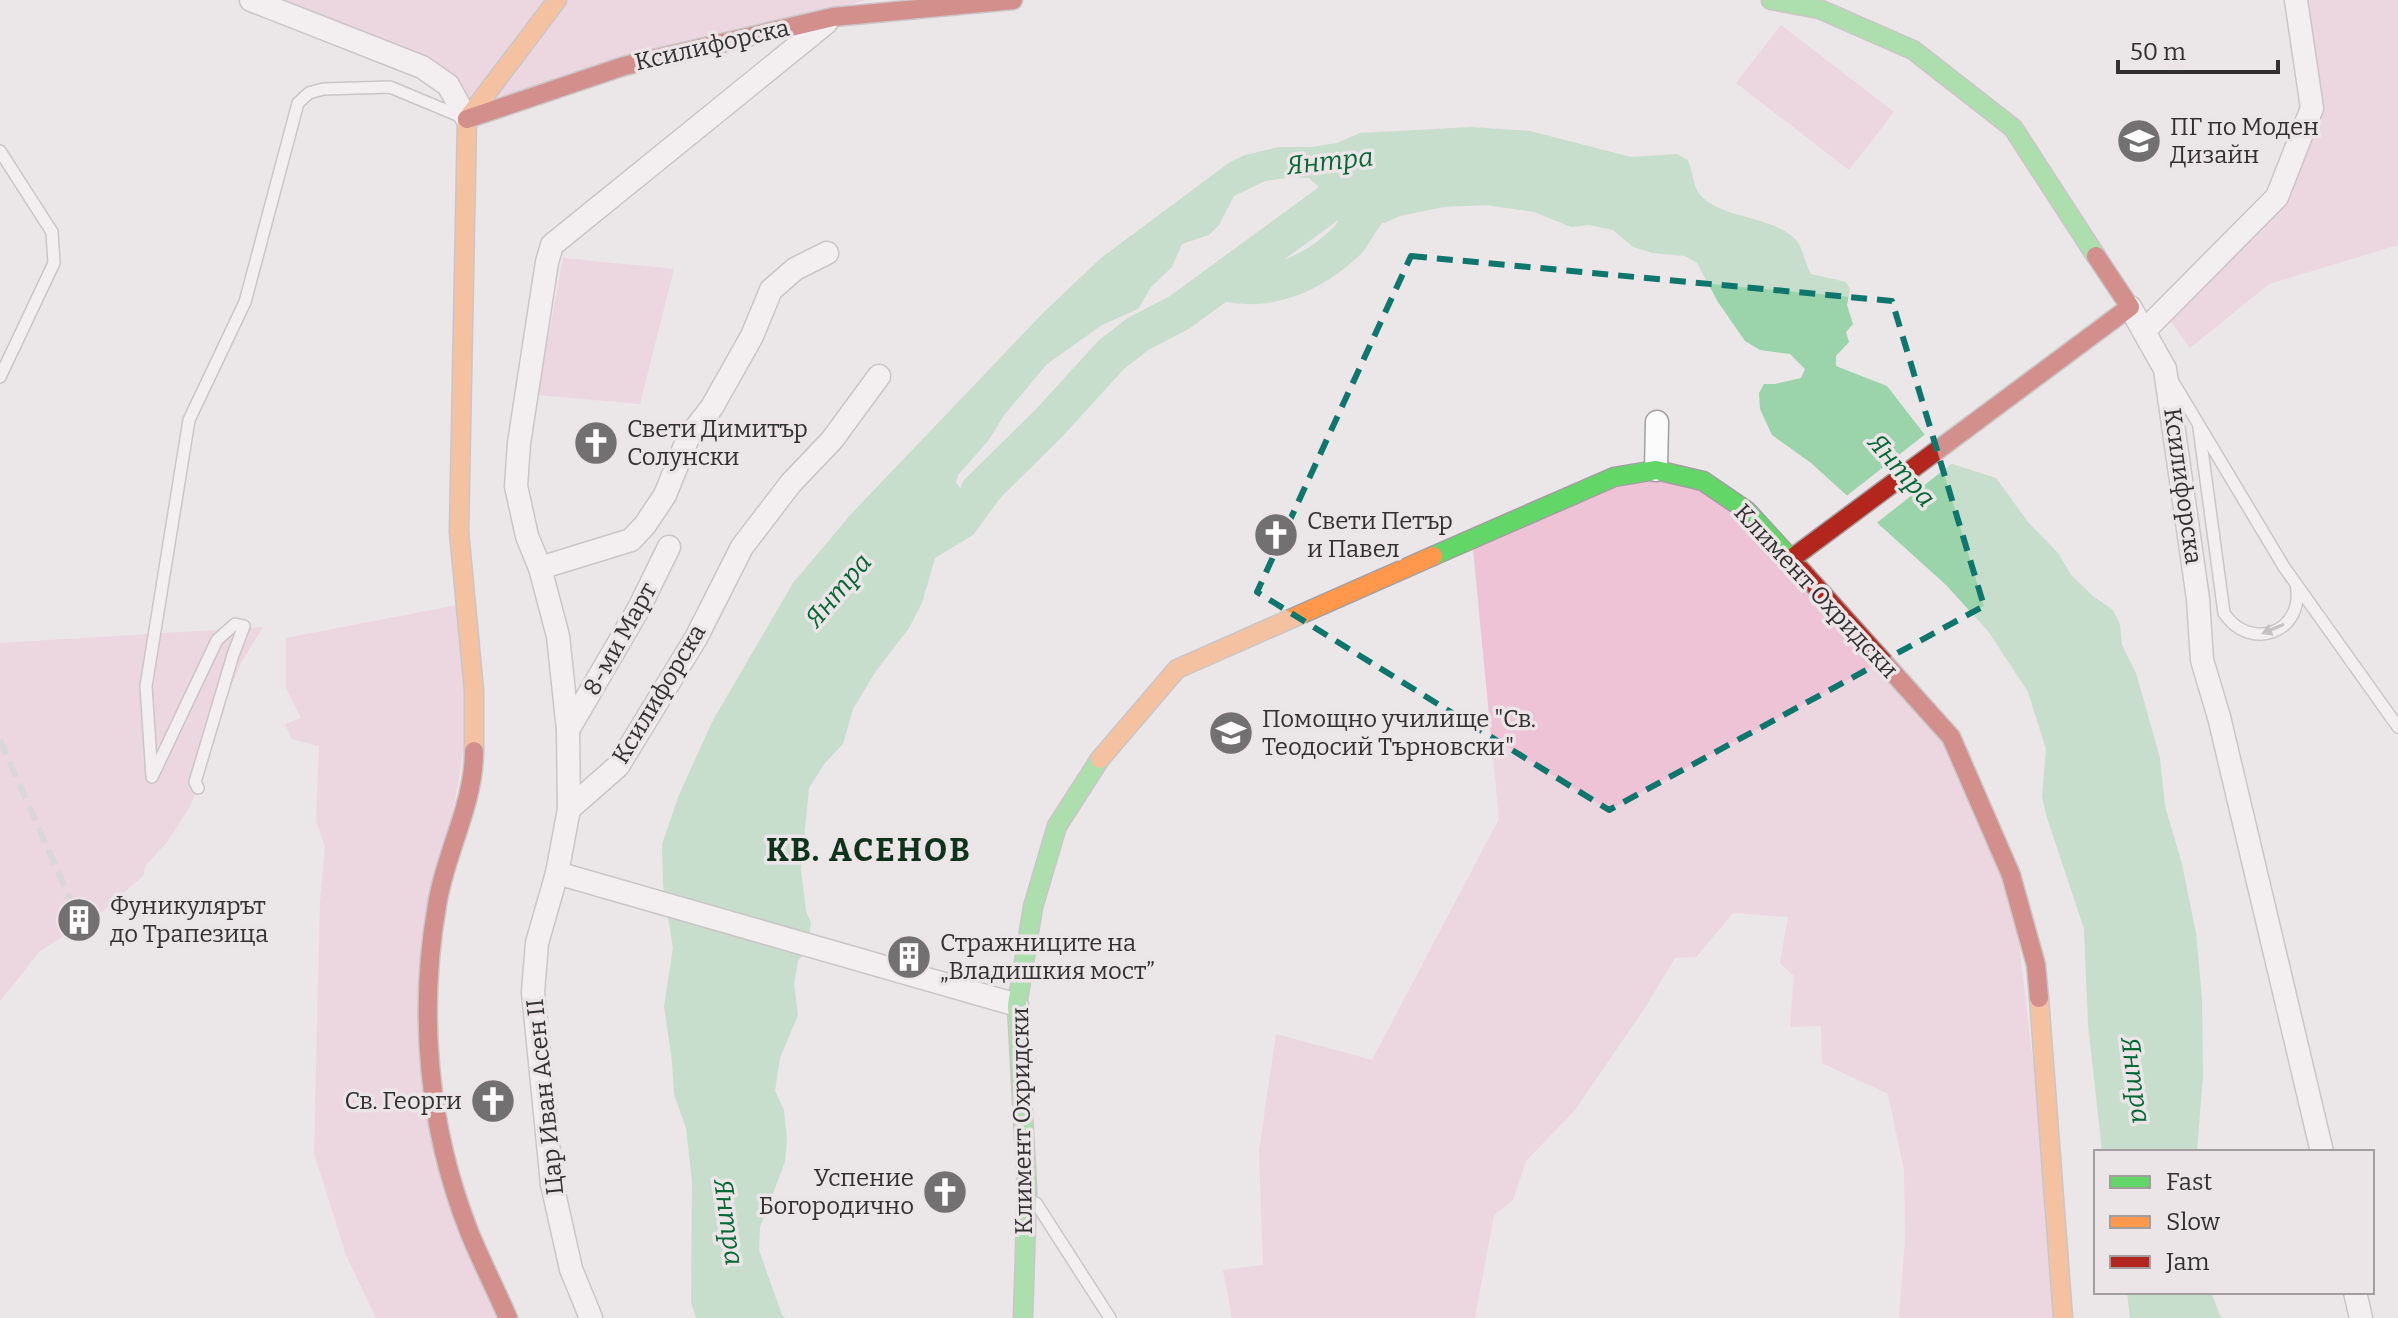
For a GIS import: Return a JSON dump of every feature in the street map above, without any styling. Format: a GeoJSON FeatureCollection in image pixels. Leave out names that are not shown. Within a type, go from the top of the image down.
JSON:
{"type":"FeatureCollection","features":[{"type":"Feature","properties":{"kind":"street"},"geometry":{"type":"LineString","coordinates":[[251,0],[422,67],[448,85],[467,119],[459,532],[474,691],[474,767],[463,817],[439,891],[432,932],[427,1029],[431,1082],[447,1163],[468,1228],[508,1318]]}},
{"type":"Feature","properties":{"kind":"street"},"geometry":{"type":"LineString","coordinates":[[467,119],[557,0]]}},
{"type":"Feature","properties":{"kind":"street","name":"Ксилифорска"},"geometry":{"type":"LineString","coordinates":[[467,119],[624,66],[833,17],[1013,0]]}},
{"type":"Feature","properties":{"kind":"street","name":"Ксилифорска"},"geometry":{"type":"LineString","coordinates":[[1771,0],[1819,9],[1913,50],[2013,128],[2145,330],[2165,369],[2198,599],[2202,660],[2219,717],[2322,1150]]}},
{"type":"Feature","properties":{"kind":"street"},"geometry":{"type":"LineString","coordinates":[[2145,330],[2277,197],[2312,108],[2296,0]]}},
{"type":"Feature","properties":{"kind":"street","name":"Цар Иван Асен II"},"geometry":{"type":"LineString","coordinates":[[591,1318],[571,1269],[552,1184],[533,992],[537,943],[557,873],[569,809],[568,730],[558,636],[540,568],[527,536],[516,486],[519,443],[547,262],[552,245],[833,17]]}},
{"type":"Feature","properties":{"kind":"street"},"geometry":{"type":"LineString","coordinates":[[540,568],[631,540],[645,525],[665,495],[688,438],[712,407],[752,336],[771,290],[795,269],[827,253]]}},
{"type":"Feature","properties":{"kind":"street"},"geometry":{"type":"LineString","coordinates":[[1791,559],[2130,307]]}},
{"type":"Feature","properties":{"kind":"street","name":"Ксилифорска"},"geometry":{"type":"LineString","coordinates":[[569,809],[618,766],[696,638],[742,547],[791,483],[832,440],[879,376]]}},
{"type":"Feature","properties":{"kind":"street"},"geometry":{"type":"LineString","coordinates":[[1656,470],[1657,422]]}},
{"type":"Feature","properties":{"kind":"street","name":"Климент Охридски"},"geometry":{"type":"LineString","coordinates":[[1023,1318],[1027,1189],[1017,1005],[1033,907],[1057,826],[1100,759],[1177,669],[1614,477],[1656,470],[1703,481],[1747,511],[1951,737],[2011,875],[2036,965],[2063,1318]]}},
{"type":"Feature","properties":{"kind":"street","name":"8-ми Март"},"geometry":{"type":"LineString","coordinates":[[568,730],[639,608],[669,547]]}},
{"type":"Feature","properties":{"kind":"street"},"geometry":{"type":"LineString","coordinates":[[557,873],[1017,1005]]}},
{"type":"Feature","properties":{"kind":"street"},"geometry":{"type":"LineString","coordinates":[[2355,1294],[2361,1318]]}},
{"type":"Feature","properties":{"kind":"lane"},"geometry":{"type":"LineString","coordinates":[[833,17],[866,0]]}},
{"type":"Feature","properties":{"kind":"lane"},"geometry":{"type":"LineString","coordinates":[[198,788],[195,782],[244,626],[235,624],[217,640],[152,777],[146,686],[189,420],[245,302],[298,103],[309,93],[323,89],[390,87],[467,119]]}},
{"type":"Feature","properties":{"kind":"lane"},"geometry":{"type":"LineString","coordinates":[[0,151],[52,232],[54,263],[0,377]]}},
{"type":"Feature","properties":{"kind":"lane"},"geometry":{"type":"LineString","coordinates":[[2165,369],[2296,585],[2297,607],[2287,622],[2270,633],[2247,633],[2230,622],[2224,613],[2198,424]]}},
{"type":"Feature","properties":{"kind":"lane"},"geometry":{"type":"LineString","coordinates":[[2284,567],[2398,727]]}},
{"type":"Feature","properties":{"kind":"lane"},"geometry":{"type":"LineString","coordinates":[[1027,1189],[1110,1318]]}},
{"type":"Feature","properties":{"kind":"highlighted area"},"geometry":{"type":"Polygon","coordinates":[[[1411,256],[1892,301],[1984,606],[1609,810],[1257,592],[1411,256]]]}},
{"type":"Feature","properties":{"kind":"shaded area"},"geometry":{"type":"Polygon","coordinates":[[[251,0],[866,0],[467,119],[448,85],[251,0]]]}},
{"type":"Feature","properties":{"kind":"shaded area"},"geometry":{"type":"Polygon","coordinates":[[[2292,0],[2398,0],[2398,245],[2269,284],[2190,348],[2163,311],[2277,197],[2301,96],[2292,0]]]}},
{"type":"Feature","properties":{"kind":"shaded area"},"geometry":{"type":"Polygon","coordinates":[[[1781,25],[1894,112],[1849,170],[1736,83],[1781,25]]]}},
{"type":"Feature","properties":{"kind":"shaded area"},"geometry":{"type":"Polygon","coordinates":[[[563,258],[674,269],[640,404],[538,395],[563,258]]]}},
{"type":"Feature","properties":{"kind":"shaded area"},"geometry":{"type":"Polygon","coordinates":[[[1614,477],[1703,481],[1951,737],[2011,875],[2063,1318],[1899,1318],[1905,1240],[1904,1170],[1888,1094],[1822,1063],[1821,1026],[1790,1027],[1794,976],[1780,963],[1788,917],[1733,913],[1696,957],[1675,958],[1575,1110],[1526,1161],[1513,1200],[1494,1215],[1475,1318],[1232,1318],[1223,1270],[1263,1265],[1259,1151],[1276,1034],[1372,1060],[1499,819],[1472,539],[1614,477]]]}},
{"type":"Feature","properties":{"kind":"shaded area"},"geometry":{"type":"Polygon","coordinates":[[[468,603],[474,691],[439,891],[431,1083],[508,1318],[376,1318],[346,1255],[314,1153],[320,902],[325,846],[316,821],[319,746],[292,739],[285,724],[301,718],[286,688],[286,638],[468,603]]]}},
{"type":"Feature","properties":{"kind":"shaded area"},"geometry":{"type":"Polygon","coordinates":[[[263,627],[228,692],[201,781],[190,806],[168,841],[146,865],[143,876],[91,921],[88,911],[66,919],[68,933],[40,951],[0,1001],[0,643],[263,627]]]}},
{"type":"Feature","properties":{"kind":"water","name":"Янтра"},"geometry":{"type":"Polygon","coordinates":[[[1472,127],[1530,131],[1631,157],[1677,154],[1688,160],[1698,192],[1710,203],[1786,232],[1798,243],[1811,274],[1846,282],[1850,289],[1847,305],[1853,324],[1846,332],[1849,342],[1836,356],[1836,366],[1887,386],[1946,462],[1996,478],[2028,522],[2058,553],[2072,576],[2113,610],[2120,624],[2122,645],[2136,673],[2160,758],[2165,806],[2182,864],[2196,933],[2202,999],[2203,1076],[2197,1150],[2102,1150],[2088,1024],[2084,929],[2042,797],[2046,749],[2028,692],[1988,631],[1946,585],[1811,463],[1772,435],[1760,409],[1759,393],[1764,384],[1801,378],[1805,369],[1790,354],[1760,350],[1745,341],[1718,302],[1697,263],[1685,256],[1652,253],[1633,247],[1613,230],[1589,225],[1571,227],[1534,212],[1486,205],[1443,207],[1400,216],[1384,223],[1335,212],[1309,219],[1308,213],[1319,199],[1318,186],[1309,178],[1294,177],[1265,181],[1234,196],[1219,225],[1209,235],[1182,244],[1172,267],[1151,287],[1138,309],[1102,325],[1047,364],[958,475],[956,482],[960,488],[969,489],[1010,452],[1018,463],[1001,487],[1001,497],[973,535],[935,558],[922,603],[909,628],[876,671],[853,709],[843,744],[825,763],[809,788],[801,870],[806,911],[811,923],[807,950],[798,961],[794,984],[798,1015],[780,1058],[775,1091],[784,1110],[787,1139],[785,1162],[760,1227],[759,1250],[782,1315],[786,1318],[696,1318],[691,1302],[692,1182],[686,1128],[674,1094],[664,1006],[673,948],[663,885],[662,844],[679,795],[712,722],[793,583],[852,513],[1043,313],[1101,258],[1230,162],[1279,147],[1337,143],[1360,133],[1472,127]]]}},
{"type":"Feature","properties":{"kind":"water"},"geometry":{"type":"Polygon","coordinates":[[[2127,1294],[2212,1294],[2221,1318],[2130,1318],[2127,1294]]]}},
{"type":"Feature","properties":{"kind":"pier"},"geometry":{"type":"Polygon","coordinates":[[[1928,432],[1955,461],[1874,525],[1844,498],[1928,432]]]}},
{"type":"Feature","properties":{"kind":"waterway"},"geometry":{"type":"LineString","coordinates":[[1223,282],[1257,285],[1304,272],[1348,239],[1395,179]]}},
{"type":"Feature","properties":{"kind":"waterway"},"geometry":{"type":"LineString","coordinates":[[979,492],[1050,422],[1111,355],[1138,334],[1180,312],[1350,188]]}},
{"type":"Feature","properties":{"kind":"railway"},"geometry":{"type":"LineString","coordinates":[[0,740],[77,915]]}},
{"type":"Feature","properties":{"kind":"traffic: fast"},"geometry":{"type":"LineString","coordinates":[[1771,0],[1819,9],[1913,50],[2013,128],[2096,256]]}},
{"type":"Feature","properties":{"kind":"traffic: fast"},"geometry":{"type":"LineString","coordinates":[[1433,556],[1614,477],[1656,470],[1703,481],[1747,511],[1801,570]]}},
{"type":"Feature","properties":{"kind":"traffic: fast"},"geometry":{"type":"LineString","coordinates":[[1023,1318],[1027,1189],[1017,1005],[1033,907],[1057,826],[1100,759]]}},
{"type":"Feature","properties":{"kind":"traffic: slow"},"geometry":{"type":"LineString","coordinates":[[474,751],[474,691],[459,532],[467,119],[557,0]]}},
{"type":"Feature","properties":{"kind":"traffic: slow"},"geometry":{"type":"LineString","coordinates":[[1100,759],[1177,669],[1433,556]]}},
{"type":"Feature","properties":{"kind":"traffic: slow"},"geometry":{"type":"LineString","coordinates":[[2039,998],[2063,1318]]}},
{"type":"Feature","properties":{"kind":"traffic: jam"},"geometry":{"type":"LineString","coordinates":[[467,119],[624,66],[833,17],[1013,0]]}},
{"type":"Feature","properties":{"kind":"traffic: jam"},"geometry":{"type":"LineString","coordinates":[[1791,559],[2130,307],[2096,256]]}},
{"type":"Feature","properties":{"kind":"traffic: jam"},"geometry":{"type":"LineString","coordinates":[[1801,570],[1951,737],[2011,875],[2036,965],[2039,998]]}},
{"type":"Feature","properties":{"kind":"traffic: jam"},"geometry":{"type":"LineString","coordinates":[[474,751],[469,791],[441,886],[431,946],[428,987],[430,1069],[454,1190],[508,1318]]}},
{"type":"Feature","properties":{"kind":"place","name":"ПГ по Моден Дизайн"},"geometry":{"type":"Point","coordinates":[2139,141]}},
{"type":"Feature","properties":{"kind":"place","name":"Свети Димитър Солунски"},"geometry":{"type":"Point","coordinates":[596,443]}},
{"type":"Feature","properties":{"kind":"place","name":"Свети Петър и Павел"},"geometry":{"type":"Point","coordinates":[1276,535]}},
{"type":"Feature","properties":{"kind":"place","name":"Помощно училище \"Св. Теодосий Търновски\""},"geometry":{"type":"Point","coordinates":[1231,733]}},
{"type":"Feature","properties":{"kind":"place","name":"Фуникулярът до Трапезица"},"geometry":{"type":"Point","coordinates":[79,920]}},
{"type":"Feature","properties":{"kind":"place","name":"Стражниците на „Владишкия мост”"},"geometry":{"type":"Point","coordinates":[909,957]}},
{"type":"Feature","properties":{"kind":"place","name":"Св. Георги"},"geometry":{"type":"Point","coordinates":[493,1101]}},
{"type":"Feature","properties":{"kind":"place","name":"Успение Богородично"},"geometry":{"type":"Point","coordinates":[945,1192]}},
{"type":"Feature","properties":{"kind":"district","name":"КВ. АСЕНОВ"},"geometry":{"type":"Point","coordinates":[869,850]}}]}
